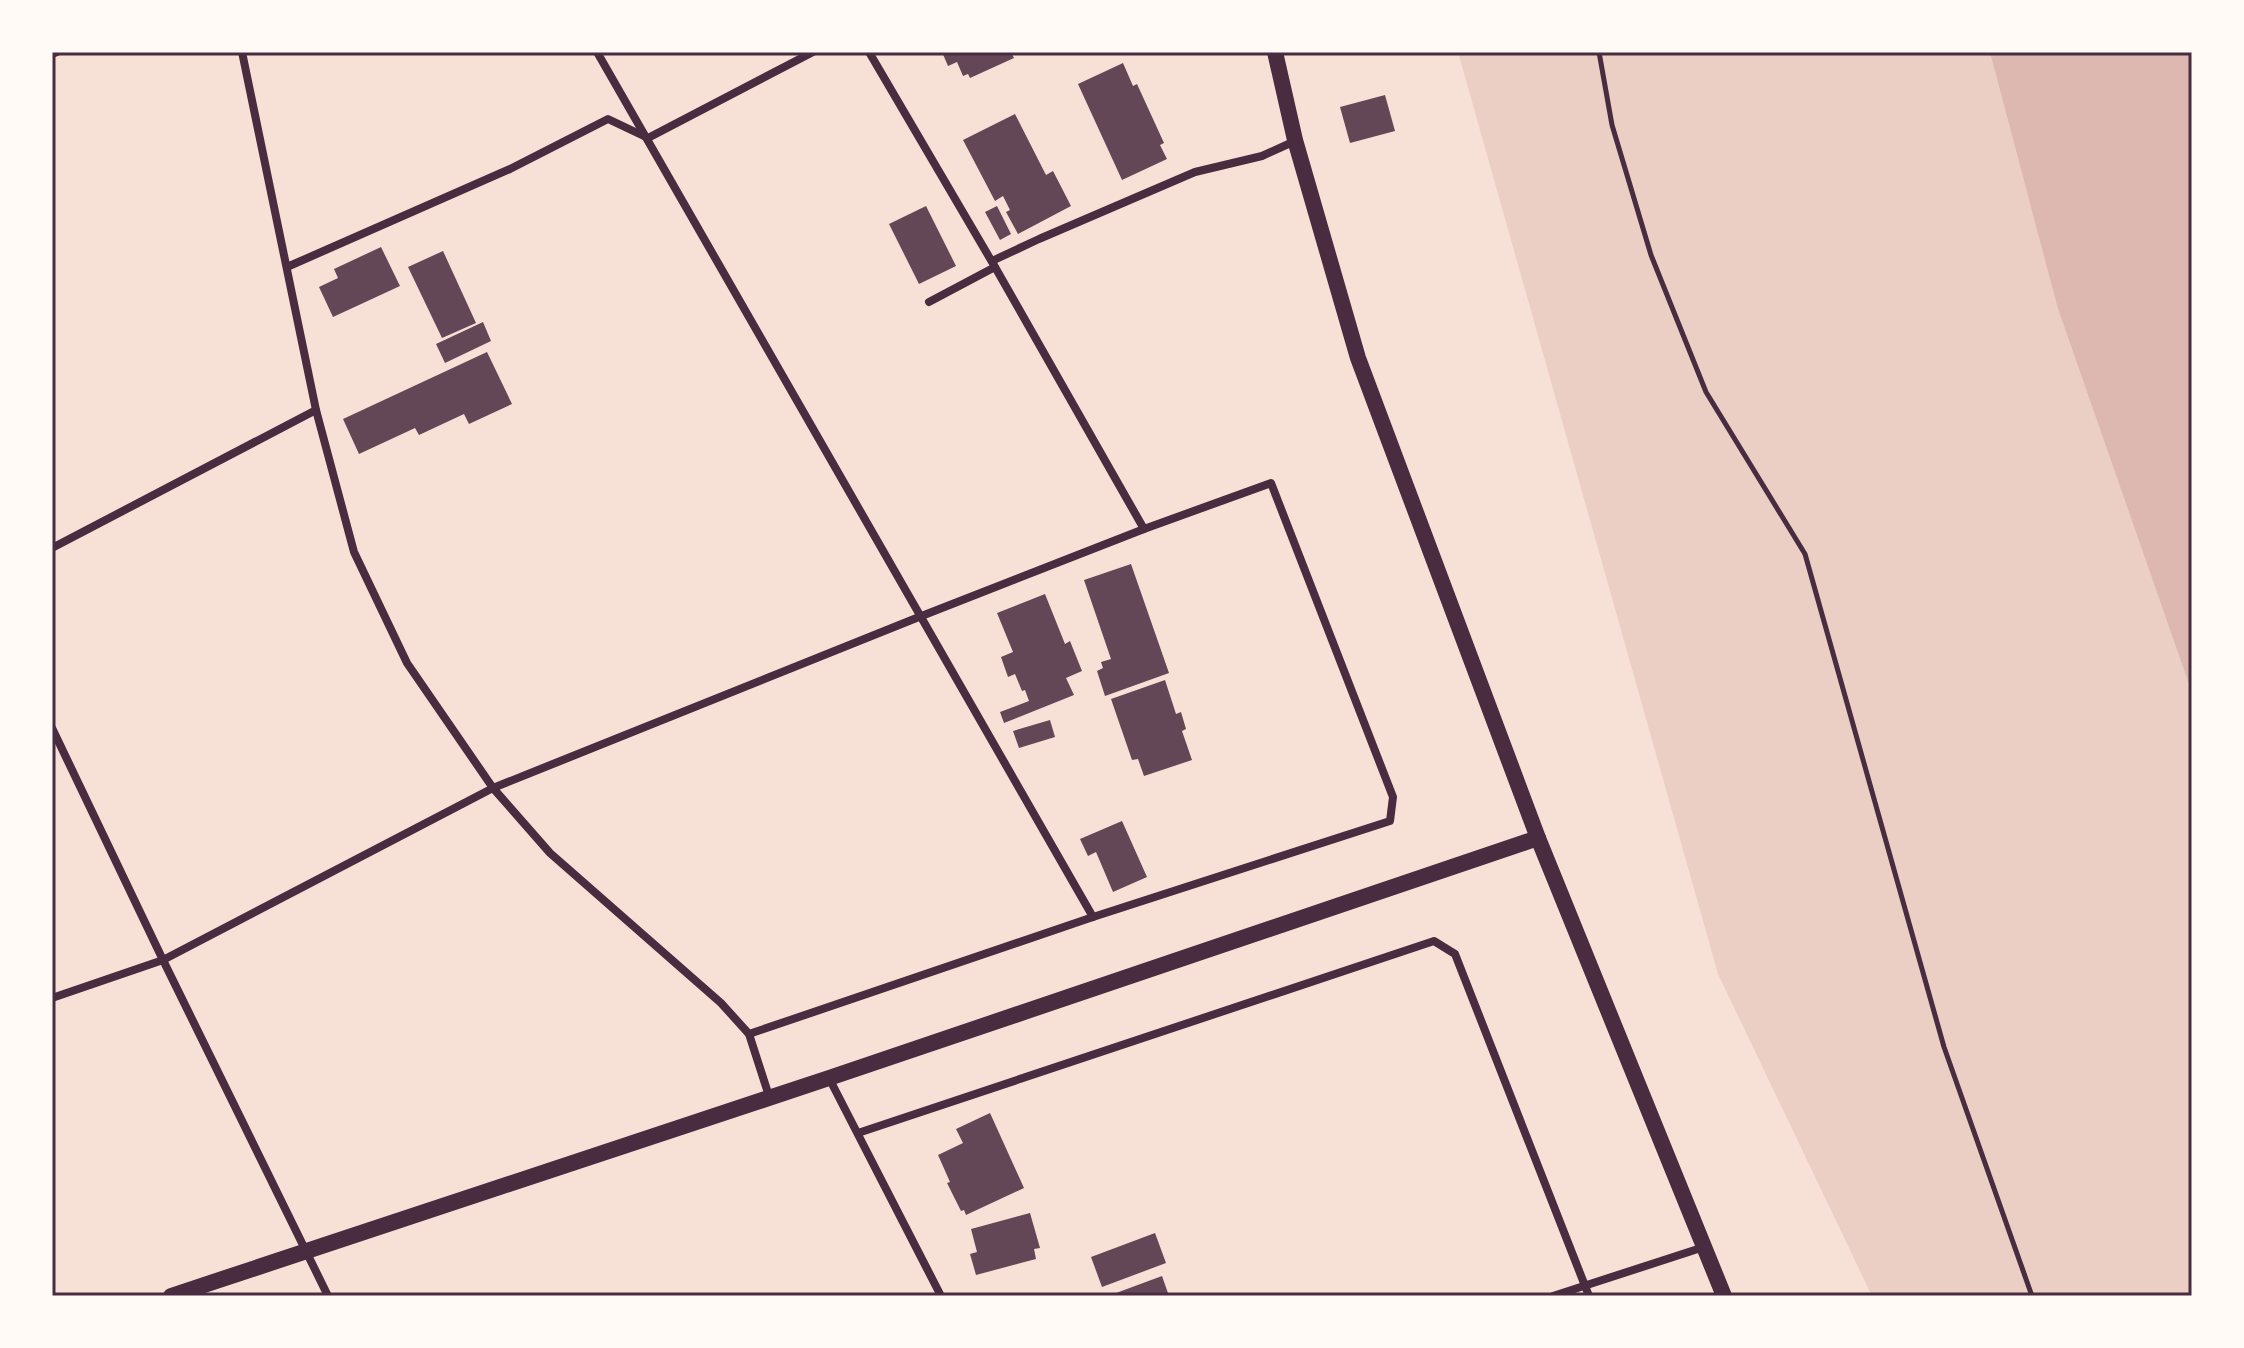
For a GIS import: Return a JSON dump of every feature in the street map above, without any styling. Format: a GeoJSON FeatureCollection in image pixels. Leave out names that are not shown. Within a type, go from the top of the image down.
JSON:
{"type":"FeatureCollection","features":[{"type":"Feature","properties":{"kind":"main road"},"geometry":{"type":"LineString","coordinates":[[1275,52],[1295,140],[1358,358],[1538,838],[1724,1296]]}},
{"type":"Feature","properties":{"kind":"main road"},"geometry":{"type":"LineString","coordinates":[[171,1296],[1538,838]]}},
{"type":"Feature","properties":{"kind":"street"},"geometry":{"type":"LineString","coordinates":[[242,52],[316,410],[354,552],[407,663],[493,788],[550,853],[721,1003],[749,1034],[769,1096]]}},
{"type":"Feature","properties":{"kind":"street"},"geometry":{"type":"LineString","coordinates":[[597,52],[1093,917]]}},
{"type":"Feature","properties":{"kind":"street"},"geometry":{"type":"LineString","coordinates":[[648,138],[813,52]]}},
{"type":"Feature","properties":{"kind":"street"},"geometry":{"type":"LineString","coordinates":[[869,52],[994,264],[1144,529]]}},
{"type":"Feature","properties":{"kind":"street"},"geometry":{"type":"LineString","coordinates":[[287,267],[510,169],[608,119],[648,138]]}},
{"type":"Feature","properties":{"kind":"street"},"geometry":{"type":"LineString","coordinates":[[929,302],[1039,239],[1195,172],[1262,156],[1295,140]]}},
{"type":"Feature","properties":{"kind":"street"},"geometry":{"type":"LineString","coordinates":[[52,548],[316,410]]}},
{"type":"Feature","properties":{"kind":"street"},"geometry":{"type":"LineString","coordinates":[[52,998],[163,960],[493,788],[919,617],[1271,483],[1393,797],[1390,821],[1093,917],[749,1034]]}},
{"type":"Feature","properties":{"kind":"street"},"geometry":{"type":"LineString","coordinates":[[52,728],[328,1296]]}},
{"type":"Feature","properties":{"kind":"street"},"geometry":{"type":"LineString","coordinates":[[858,1133],[1434,941],[1455,954],[1589,1296]]}},
{"type":"Feature","properties":{"kind":"street"},"geometry":{"type":"LineString","coordinates":[[829,1078],[941,1296]]}},
{"type":"Feature","properties":{"kind":"street"},"geometry":{"type":"LineString","coordinates":[[1553,1296],[1704,1247]]}},
{"type":"Feature","properties":{"kind":"path"},"geometry":{"type":"LineString","coordinates":[[1599,52],[1612,125],[1651,255],[1706,392],[1805,554],[1944,1047],[2032,1296]]}},
{"type":"Feature","properties":{"kind":"shaded area"},"geometry":{"type":"Polygon","coordinates":[[[1458,52],[2019,52],[2058,309],[2192,693],[2192,1296],[1872,1296],[1718,974],[1458,52]]]}},
{"type":"Feature","properties":{"kind":"shaded area"},"geometry":{"type":"Polygon","coordinates":[[[1990,52],[2192,52],[2192,693],[2058,309],[1990,52]]]}},
{"type":"Feature","properties":{"kind":"building"},"geometry":{"type":"Polygon","coordinates":[[[942,52],[1011,52],[1014,58],[970,78],[968,74],[963,76],[957,62],[948,66],[942,52]]]}},
{"type":"Feature","properties":{"kind":"building"},"geometry":{"type":"Polygon","coordinates":[[[1123,63],[1133,86],[1137,84],[1164,143],[1160,145],[1167,159],[1122,180],[1078,84],[1123,63]]]}},
{"type":"Feature","properties":{"kind":"building"},"geometry":{"type":"Polygon","coordinates":[[[1385,95],[1395,131],[1350,143],[1340,107],[1385,95]]]}},
{"type":"Feature","properties":{"kind":"building"},"geometry":{"type":"Polygon","coordinates":[[[1015,114],[1046,175],[1053,171],[1071,206],[1018,234],[1006,212],[1010,210],[1003,196],[995,201],[963,140],[1015,114]]]}},
{"type":"Feature","properties":{"kind":"building"},"geometry":{"type":"Polygon","coordinates":[[[926,206],[956,266],[919,284],[889,224],[926,206]]]}},
{"type":"Feature","properties":{"kind":"building"},"geometry":{"type":"Polygon","coordinates":[[[997,206],[1011,234],[1000,240],[985,212],[997,206]]]}},
{"type":"Feature","properties":{"kind":"building"},"geometry":{"type":"Polygon","coordinates":[[[381,247],[400,286],[333,317],[319,287],[338,278],[334,269],[381,247]]]}},
{"type":"Feature","properties":{"kind":"building"},"geometry":{"type":"Polygon","coordinates":[[[443,251],[476,323],[442,338],[408,267],[443,251]]]}},
{"type":"Feature","properties":{"kind":"building"},"geometry":{"type":"Polygon","coordinates":[[[483,322],[491,341],[445,363],[436,344],[483,322]]]}},
{"type":"Feature","properties":{"kind":"building"},"geometry":{"type":"Polygon","coordinates":[[[487,352],[512,404],[469,424],[464,414],[419,435],[415,428],[359,454],[343,419],[487,352]]]}},
{"type":"Feature","properties":{"kind":"building"},"geometry":{"type":"Polygon","coordinates":[[[1131,564],[1169,673],[1105,696],[1097,671],[1103,668],[1101,662],[1111,659],[1084,580],[1131,564]]]}},
{"type":"Feature","properties":{"kind":"building"},"geometry":{"type":"Polygon","coordinates":[[[1045,594],[1065,644],[1070,641],[1082,671],[1066,678],[1074,695],[1004,723],[1000,712],[1029,701],[1015,674],[1008,677],[1001,657],[1013,652],[997,613],[1045,594]]]}},
{"type":"Feature","properties":{"kind":"building"},"geometry":{"type":"Polygon","coordinates":[[[1165,680],[1176,714],[1181,712],[1186,729],[1182,731],[1192,760],[1144,776],[1138,759],[1132,760],[1111,699],[1165,680]]]}},
{"type":"Feature","properties":{"kind":"building"},"geometry":{"type":"Polygon","coordinates":[[[1050,720],[1055,737],[1019,748],[1013,731],[1050,720]]]}},
{"type":"Feature","properties":{"kind":"building"},"geometry":{"type":"Polygon","coordinates":[[[1122,821],[1147,877],[1113,892],[1096,852],[1088,856],[1080,839],[1122,821]]]}},
{"type":"Feature","properties":{"kind":"building"},"geometry":{"type":"Polygon","coordinates":[[[990,1113],[1024,1188],[966,1215],[947,1183],[950,1182],[938,1155],[963,1143],[956,1129],[990,1113]]]}},
{"type":"Feature","properties":{"kind":"building"},"geometry":{"type":"Polygon","coordinates":[[[1030,1213],[1040,1248],[1034,1249],[1036,1259],[976,1275],[970,1254],[977,1252],[971,1229],[1030,1213]]]}},
{"type":"Feature","properties":{"kind":"building"},"geometry":{"type":"Polygon","coordinates":[[[1155,1233],[1166,1263],[1102,1287],[1091,1257],[1155,1233]]]}},
{"type":"Feature","properties":{"kind":"building"},"geometry":{"type":"Polygon","coordinates":[[[1162,1276],[1169,1296],[1108,1296],[1162,1276]]]}}]}
